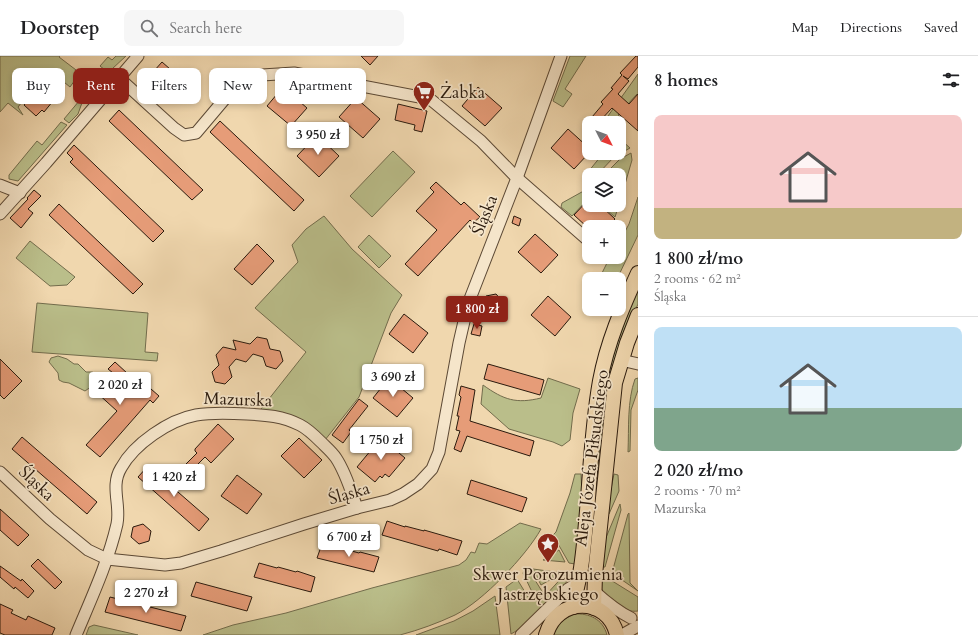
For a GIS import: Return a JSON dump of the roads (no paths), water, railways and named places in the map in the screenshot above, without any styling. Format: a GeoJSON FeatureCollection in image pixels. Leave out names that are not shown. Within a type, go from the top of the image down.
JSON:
{"type":"FeatureCollection","features":[{"type":"Feature","properties":{"kind":"main road","name":"Aleja Józefa Piłsudskiego"},"geometry":{"type":"LineString","coordinates":[[573,606],[581,568],[600,380],[621,310],[638,273]]}},
{"type":"Feature","properties":{"kind":"main road","name":"Aleja Józefa Piłsudskiego"},"geometry":{"type":"LineString","coordinates":[[594,608],[595,575],[615,383],[621,360],[638,315]]}},
{"type":"Feature","properties":{"kind":"main road"},"geometry":{"type":"LineString","coordinates":[[546,635],[549,627],[558,614],[573,606],[594,608],[604,614],[614,629]]}},
{"type":"Feature","properties":{"kind":"street"},"geometry":{"type":"LineString","coordinates":[[127,68],[138,56]]}},
{"type":"Feature","properties":{"kind":"street","name":"Śląska"},"geometry":{"type":"LineString","coordinates":[[0,472],[50,519],[88,550],[107,559],[164,565],[181,563],[221,552],[280,531],[357,508],[390,500],[403,494],[418,484],[432,469],[438,452],[468,304],[517,178],[561,56]]}},
{"type":"Feature","properties":{"kind":"street"},"geometry":{"type":"LineString","coordinates":[[129,88],[184,135],[196,132],[234,88],[262,75],[294,73],[430,99],[481,141],[517,178],[582,235]]}},
{"type":"Feature","properties":{"kind":"street"},"geometry":{"type":"LineString","coordinates":[[0,214],[20,193],[96,104]]}},
{"type":"Feature","properties":{"kind":"street"},"geometry":{"type":"LineString","coordinates":[[0,185],[20,193]]}},
{"type":"Feature","properties":{"kind":"street"},"geometry":{"type":"LineString","coordinates":[[621,360],[638,364]]}},
{"type":"Feature","properties":{"kind":"street","name":"Mazurska"},"geometry":{"type":"LineString","coordinates":[[76,635],[107,559],[117,522],[117,475],[126,461],[148,438],[172,424],[194,415],[232,413],[274,415],[301,425],[316,437],[335,456],[345,473],[357,508]]}},
{"type":"Feature","properties":{"kind":"street"},"geometry":{"type":"LineString","coordinates":[[521,635],[568,589],[578,583]]}},
{"type":"Feature","properties":{"kind":"street"},"geometry":{"type":"LineString","coordinates":[[594,591],[619,612],[636,620]]}},
{"type":"Feature","properties":{"kind":"street"},"geometry":{"type":"LineString","coordinates":[[614,629],[636,620]]}},
{"type":"Feature","properties":{"kind":"street"},"geometry":{"type":"LineString","coordinates":[[622,635],[636,620]]}},
{"type":"Feature","properties":{"kind":"place","name":"Żabka"},"geometry":{"type":"Point","coordinates":[424,112]}},
{"type":"Feature","properties":{"kind":"place","name":"Skwer Porozumienia Jastrzębskiego"},"geometry":{"type":"Point","coordinates":[548,564]}}]}
